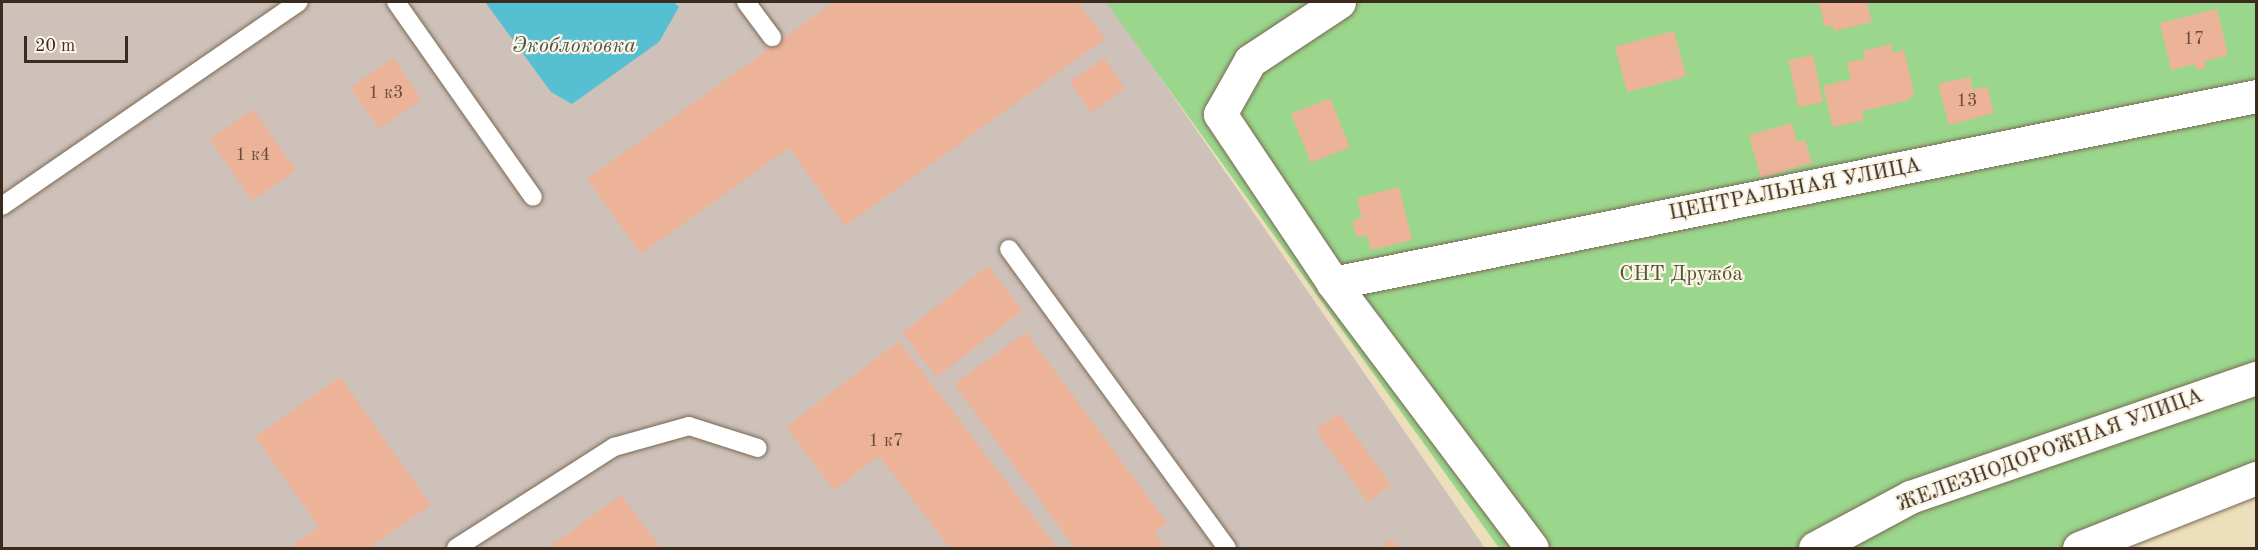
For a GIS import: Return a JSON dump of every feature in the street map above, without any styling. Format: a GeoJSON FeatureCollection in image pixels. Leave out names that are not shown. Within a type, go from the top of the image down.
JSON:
{"type":"FeatureCollection","features":[{"type":"Feature","properties":{"kind":"street"},"geometry":{"type":"LineString","coordinates":[[1339,2],[1250,61],[1220,114],[1334,283],[1532,549]]}},
{"type":"Feature","properties":{"kind":"street","name":"ЦЕНТРАЛЬНАЯ УЛИЦА"},"geometry":{"type":"LineString","coordinates":[[1334,283],[2256,96]]}},
{"type":"Feature","properties":{"kind":"street","name":"ЖЕЛЕЗНОДОРОЖНАЯ УЛИЦА"},"geometry":{"type":"LineString","coordinates":[[1815,549],[1910,497],[2256,378]]}},
{"type":"Feature","properties":{"kind":"street"},"geometry":{"type":"LineString","coordinates":[[2079,549],[2256,478]]}},
{"type":"Feature","properties":{"kind":"lane"},"geometry":{"type":"LineString","coordinates":[[2,206],[299,2]]}},
{"type":"Feature","properties":{"kind":"lane"},"geometry":{"type":"LineString","coordinates":[[396,2],[533,197]]}},
{"type":"Feature","properties":{"kind":"lane"},"geometry":{"type":"LineString","coordinates":[[746,2],[772,37]]}},
{"type":"Feature","properties":{"kind":"lane"},"geometry":{"type":"LineString","coordinates":[[1009,249],[1227,549]]}},
{"type":"Feature","properties":{"kind":"lane"},"geometry":{"type":"LineString","coordinates":[[456,549],[615,447],[689,426],[758,448]]}},
{"type":"Feature","properties":{"kind":"shaded area"},"geometry":{"type":"Polygon","coordinates":[[[2,2],[1108,2],[1485,548],[2,548],[2,2]]]}},
{"type":"Feature","properties":{"kind":"green space","name":"СНТ Дружба"},"geometry":{"type":"Polygon","coordinates":[[[1106,2],[2256,2],[2256,492],[2113,548],[1499,548],[1106,2]]]}},
{"type":"Feature","properties":{"kind":"water","name":"Экоблоковка"},"geometry":{"type":"Polygon","coordinates":[[[485,2],[674,2],[679,7],[659,42],[572,104],[551,92],[485,2]]]}},
{"type":"Feature","properties":{"kind":"building"},"geometry":{"type":"Polygon","coordinates":[[[834,2],[1078,2],[1105,39],[845,226],[789,148],[641,254],[587,179],[834,2]]]}},
{"type":"Feature","properties":{"kind":"building"},"geometry":{"type":"Polygon","coordinates":[[[1819,2],[1867,2],[1872,22],[1834,31],[1832,25],[1825,27],[1819,2]]]}},
{"type":"Feature","properties":{"kind":"building"},"geometry":{"type":"Polygon","coordinates":[[[2217,9],[2228,55],[2205,61],[2206,68],[2197,70],[2195,64],[2171,70],[2160,23],[2217,9]]]}},
{"type":"Feature","properties":{"kind":"building"},"geometry":{"type":"Polygon","coordinates":[[[1674,31],[1686,76],[1627,92],[1615,47],[1674,31]]]}},
{"type":"Feature","properties":{"kind":"building"},"geometry":{"type":"Polygon","coordinates":[[[1891,44],[1893,53],[1904,50],[1914,93],[1909,100],[1862,111],[1864,120],[1833,127],[1823,86],[1851,79],[1847,62],[1865,59],[1863,51],[1891,44]]]}},
{"type":"Feature","properties":{"kind":"building"},"geometry":{"type":"Polygon","coordinates":[[[1813,55],[1823,102],[1799,107],[1789,60],[1813,55]]]}},
{"type":"Feature","properties":{"kind":"building"},"geometry":{"type":"Polygon","coordinates":[[[393,58],[422,99],[379,129],[350,88],[393,58]]]}},
{"type":"Feature","properties":{"kind":"building"},"geometry":{"type":"Polygon","coordinates":[[[1104,58],[1125,88],[1091,112],[1070,82],[1104,58]]]}},
{"type":"Feature","properties":{"kind":"building"},"geometry":{"type":"Polygon","coordinates":[[[1970,77],[1973,90],[1987,86],[1994,113],[1949,125],[1938,84],[1970,77]]]}},
{"type":"Feature","properties":{"kind":"building"},"geometry":{"type":"Polygon","coordinates":[[[1330,98],[1350,147],[1311,163],[1291,114],[1330,98]]]}},
{"type":"Feature","properties":{"kind":"building"},"geometry":{"type":"Polygon","coordinates":[[[253,109],[296,170],[253,201],[210,139],[253,109]]]}},
{"type":"Feature","properties":{"kind":"building"},"geometry":{"type":"Polygon","coordinates":[[[1792,123],[1797,142],[1805,140],[1812,163],[1761,178],[1749,135],[1792,123]]]}},
{"type":"Feature","properties":{"kind":"building"},"geometry":{"type":"Polygon","coordinates":[[[1399,187],[1412,240],[1371,250],[1367,235],[1357,237],[1352,221],[1362,218],[1357,198],[1399,187]]]}},
{"type":"Feature","properties":{"kind":"building"},"geometry":{"type":"Polygon","coordinates":[[[988,266],[1022,310],[937,377],[902,333],[988,266]]]}},
{"type":"Feature","properties":{"kind":"building"},"geometry":{"type":"Polygon","coordinates":[[[1026,332],[1167,523],[1154,532],[1166,548],[1075,548],[954,384],[1026,332]]]}},
{"type":"Feature","properties":{"kind":"building"},"geometry":{"type":"Polygon","coordinates":[[[899,341],[1057,548],[950,548],[879,456],[834,490],[786,427],[899,341]]]}},
{"type":"Feature","properties":{"kind":"building"},"geometry":{"type":"Polygon","coordinates":[[[340,377],[431,505],[369,548],[289,548],[319,527],[255,437],[340,377]]]}},
{"type":"Feature","properties":{"kind":"building"},"geometry":{"type":"Polygon","coordinates":[[[1339,413],[1391,485],[1368,502],[1316,430],[1339,413]]]}},
{"type":"Feature","properties":{"kind":"building"},"geometry":{"type":"Polygon","coordinates":[[[621,495],[661,548],[548,548],[621,495]]]}},
{"type":"Feature","properties":{"kind":"building"},"geometry":{"type":"Polygon","coordinates":[[[1392,539],[1400,548],[1379,548],[1392,539]]]}}]}
